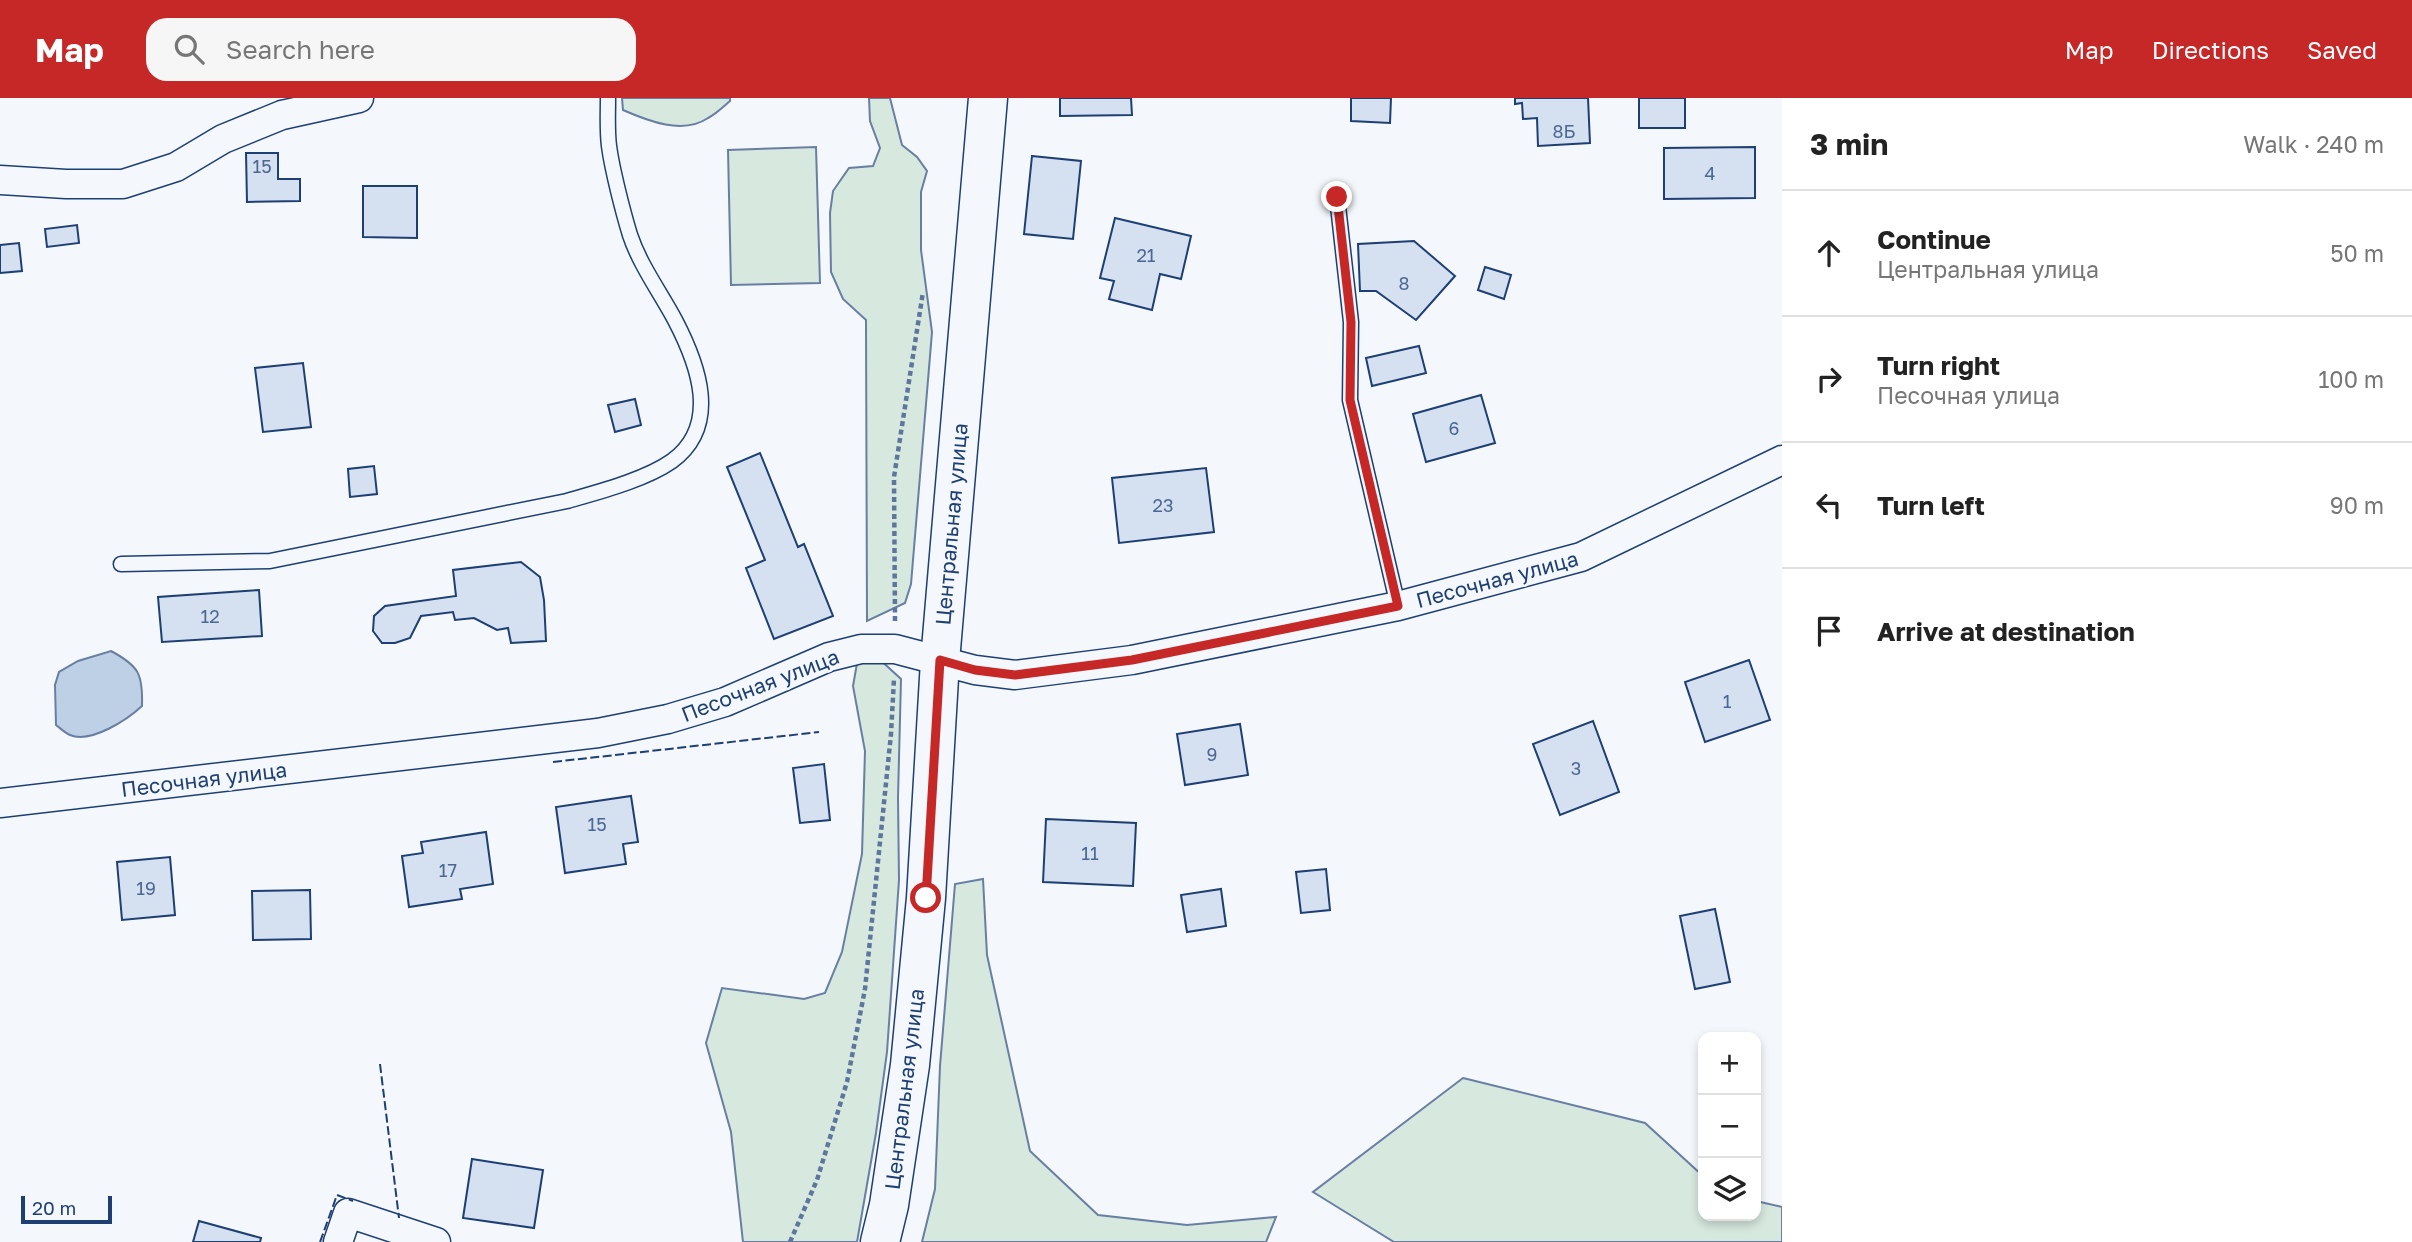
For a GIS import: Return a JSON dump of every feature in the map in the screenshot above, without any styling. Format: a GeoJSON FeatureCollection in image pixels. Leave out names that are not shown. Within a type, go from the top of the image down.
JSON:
{"type":"FeatureCollection","features":[{"type":"Feature","properties":{"kind":"street"},"geometry":{"type":"LineString","coordinates":[[0,180],[123,184],[176,167],[223,139],[282,115],[359,98]]}},
{"type":"Feature","properties":{"kind":"street","name":"Центральная улица"},"geometry":{"type":"LineString","coordinates":[[880,1242],[889,1205],[910,1065],[926,898],[940,660],[988,98]]}},
{"type":"Feature","properties":{"kind":"street","name":"Песочная улица"},"geometry":{"type":"LineString","coordinates":[[0,803],[598,733],[668,719],[725,702],[829,657],[861,649],[895,649],[975,670],[1015,675],[1132,660],[1398,606],[1581,557],[1782,460]]}},
{"type":"Feature","properties":{"kind":"street"},"geometry":{"type":"LineString","coordinates":[[338,1242],[348,1213],[436,1242]]}},
{"type":"Feature","properties":{"kind":"lane"},"geometry":{"type":"LineString","coordinates":[[121,564],[270,561],[567,500],[609,488],[672,461],[688,443],[698,425],[702,399],[696,370],[676,323],[630,235],[609,148],[607,98]]}},
{"type":"Feature","properties":{"kind":"lane"},"geometry":{"type":"LineString","coordinates":[[1337,197],[1351,322],[1350,400],[1398,606]]}},
{"type":"Feature","properties":{"kind":"path"},"geometry":{"type":"LineString","coordinates":[[790,1242],[817,1180],[847,1082],[865,989],[891,734],[895,649],[894,477],[923,292]]}},
{"type":"Feature","properties":{"kind":"shaded area"},"geometry":{"type":"Polygon","coordinates":[[[622,98],[730,98],[730,101],[698,123],[677,126],[654,122],[623,110],[622,98]]]}},
{"type":"Feature","properties":{"kind":"shaded area"},"geometry":{"type":"Polygon","coordinates":[[[869,98],[890,98],[902,145],[917,157],[927,171],[921,192],[921,250],[932,332],[911,584],[905,603],[867,621],[866,320],[843,299],[831,272],[830,213],[833,191],[849,168],[873,166],[880,148],[870,121],[869,98]]]}},
{"type":"Feature","properties":{"kind":"shaded area"},"geometry":{"type":"Polygon","coordinates":[[[816,147],[820,283],[731,285],[728,150],[816,147]]]}},
{"type":"Feature","properties":{"kind":"shaded area"},"geometry":{"type":"Polygon","coordinates":[[[859,652],[877,657],[901,679],[899,880],[887,1052],[857,1242],[743,1242],[731,1132],[706,1043],[722,988],[804,999],[825,993],[842,952],[862,854],[865,751],[853,686],[859,652]]]}},
{"type":"Feature","properties":{"kind":"shaded area"},"geometry":{"type":"Polygon","coordinates":[[[983,879],[987,955],[1030,1151],[1098,1215],[1187,1225],[1276,1217],[1266,1242],[922,1242],[935,1189],[940,1066],[955,884],[983,879]]]}},
{"type":"Feature","properties":{"kind":"shaded area"},"geometry":{"type":"Polygon","coordinates":[[[1463,1078],[1645,1123],[1698,1171],[1698,1221],[1761,1221],[1761,1202],[1782,1207],[1782,1242],[1394,1242],[1313,1192],[1463,1078]]]}},
{"type":"Feature","properties":{"kind":"water"},"geometry":{"type":"Polygon","coordinates":[[[111,651],[128,661],[137,672],[142,686],[142,706],[109,729],[88,736],[68,734],[56,725],[55,685],[59,672],[78,661],[111,651]]]}},
{"type":"Feature","properties":{"kind":"building"},"geometry":{"type":"Polygon","coordinates":[[[1060,98],[1131,98],[1132,115],[1060,116],[1060,98]]]}},
{"type":"Feature","properties":{"kind":"building"},"geometry":{"type":"Polygon","coordinates":[[[1351,98],[1391,98],[1390,123],[1351,121],[1351,98]]]}},
{"type":"Feature","properties":{"kind":"building"},"geometry":{"type":"Polygon","coordinates":[[[1515,98],[1588,98],[1590,143],[1538,146],[1537,118],[1523,119],[1522,103],[1515,104],[1515,98]]]}},
{"type":"Feature","properties":{"kind":"building"},"geometry":{"type":"Polygon","coordinates":[[[1639,98],[1685,98],[1685,128],[1639,128],[1639,98]]]}},
{"type":"Feature","properties":{"kind":"building"},"geometry":{"type":"Polygon","coordinates":[[[1755,147],[1755,198],[1664,199],[1664,148],[1755,147]]]}},
{"type":"Feature","properties":{"kind":"building"},"geometry":{"type":"Polygon","coordinates":[[[246,153],[278,153],[278,179],[300,179],[300,201],[247,202],[246,153]]]}},
{"type":"Feature","properties":{"kind":"building"},"geometry":{"type":"Polygon","coordinates":[[[1032,156],[1081,161],[1073,239],[1024,234],[1032,156]]]}},
{"type":"Feature","properties":{"kind":"building"},"geometry":{"type":"Polygon","coordinates":[[[363,186],[417,186],[417,238],[363,237],[363,186]]]}},
{"type":"Feature","properties":{"kind":"building"},"geometry":{"type":"Polygon","coordinates":[[[1115,218],[1191,236],[1181,279],[1160,274],[1152,310],[1109,299],[1114,281],[1100,278],[1115,218]]]}},
{"type":"Feature","properties":{"kind":"building"},"geometry":{"type":"Polygon","coordinates":[[[77,225],[79,243],[47,247],[45,229],[77,225]]]}},
{"type":"Feature","properties":{"kind":"building"},"geometry":{"type":"Polygon","coordinates":[[[1414,241],[1455,276],[1416,320],[1376,291],[1360,291],[1358,244],[1414,241]]]}},
{"type":"Feature","properties":{"kind":"building"},"geometry":{"type":"Polygon","coordinates":[[[19,243],[22,271],[0,273],[0,245],[19,243]]]}},
{"type":"Feature","properties":{"kind":"building"},"geometry":{"type":"Polygon","coordinates":[[[1485,267],[1511,275],[1504,299],[1478,290],[1485,267]]]}},
{"type":"Feature","properties":{"kind":"building"},"geometry":{"type":"Polygon","coordinates":[[[1419,346],[1426,373],[1372,386],[1366,358],[1419,346]]]}},
{"type":"Feature","properties":{"kind":"building"},"geometry":{"type":"Polygon","coordinates":[[[303,363],[311,427],[263,432],[255,368],[303,363]]]}},
{"type":"Feature","properties":{"kind":"building"},"geometry":{"type":"Polygon","coordinates":[[[1481,395],[1495,443],[1426,462],[1413,414],[1481,395]]]}},
{"type":"Feature","properties":{"kind":"building"},"geometry":{"type":"Polygon","coordinates":[[[635,399],[641,425],[615,432],[608,405],[635,399]]]}},
{"type":"Feature","properties":{"kind":"building"},"geometry":{"type":"Polygon","coordinates":[[[760,453],[798,547],[804,544],[833,616],[774,639],[746,568],[765,560],[727,467],[760,453]]]}},
{"type":"Feature","properties":{"kind":"building"},"geometry":{"type":"Polygon","coordinates":[[[374,466],[377,494],[350,497],[348,469],[374,466]]]}},
{"type":"Feature","properties":{"kind":"building"},"geometry":{"type":"Polygon","coordinates":[[[1206,468],[1214,532],[1119,543],[1112,478],[1206,468]]]}},
{"type":"Feature","properties":{"kind":"building"},"geometry":{"type":"Polygon","coordinates":[[[521,562],[540,577],[546,641],[511,643],[508,628],[497,630],[474,618],[455,620],[453,612],[421,616],[410,638],[395,643],[382,643],[373,631],[374,616],[385,606],[456,596],[453,570],[521,562]]]}},
{"type":"Feature","properties":{"kind":"building"},"geometry":{"type":"Polygon","coordinates":[[[259,590],[262,636],[162,642],[158,597],[259,590]]]}},
{"type":"Feature","properties":{"kind":"building"},"geometry":{"type":"Polygon","coordinates":[[[1749,660],[1770,720],[1705,742],[1685,682],[1749,660]]]}},
{"type":"Feature","properties":{"kind":"building"},"geometry":{"type":"Polygon","coordinates":[[[1593,721],[1619,792],[1560,815],[1533,744],[1593,721]]]}},
{"type":"Feature","properties":{"kind":"building"},"geometry":{"type":"Polygon","coordinates":[[[1240,724],[1248,775],[1185,785],[1177,734],[1240,724]]]}},
{"type":"Feature","properties":{"kind":"building"},"geometry":{"type":"Polygon","coordinates":[[[824,764],[830,820],[800,823],[793,768],[824,764]]]}},
{"type":"Feature","properties":{"kind":"building"},"geometry":{"type":"Polygon","coordinates":[[[631,796],[638,842],[623,844],[626,864],[565,873],[556,807],[631,796]]]}},
{"type":"Feature","properties":{"kind":"building"},"geometry":{"type":"Polygon","coordinates":[[[1046,819],[1136,823],[1133,886],[1043,882],[1046,819]]]}},
{"type":"Feature","properties":{"kind":"building"},"geometry":{"type":"Polygon","coordinates":[[[486,832],[493,884],[460,889],[462,899],[409,907],[402,856],[423,853],[421,842],[486,832]]]}},
{"type":"Feature","properties":{"kind":"building"},"geometry":{"type":"Polygon","coordinates":[[[170,857],[175,915],[122,920],[117,862],[170,857]]]}},
{"type":"Feature","properties":{"kind":"building"},"geometry":{"type":"Polygon","coordinates":[[[1326,869],[1330,910],[1301,913],[1296,872],[1326,869]]]}},
{"type":"Feature","properties":{"kind":"building"},"geometry":{"type":"Polygon","coordinates":[[[1221,889],[1226,926],[1187,932],[1181,895],[1221,889]]]}},
{"type":"Feature","properties":{"kind":"building"},"geometry":{"type":"Polygon","coordinates":[[[310,890],[311,939],[253,940],[252,891],[310,890]]]}},
{"type":"Feature","properties":{"kind":"building"},"geometry":{"type":"Polygon","coordinates":[[[1715,909],[1730,982],[1695,989],[1680,916],[1715,909]]]}},
{"type":"Feature","properties":{"kind":"building"},"geometry":{"type":"Polygon","coordinates":[[[472,1159],[543,1170],[534,1228],[463,1218],[472,1159]]]}},
{"type":"Feature","properties":{"kind":"building"},"geometry":{"type":"Polygon","coordinates":[[[199,1221],[261,1238],[260,1242],[193,1242],[199,1221]]]}},
{"type":"Feature","properties":{"kind":"fence"},"geometry":{"type":"LineString","coordinates":[[553,762],[819,732]]}},
{"type":"Feature","properties":{"kind":"fence"},"geometry":{"type":"LineString","coordinates":[[380,1064],[399,1218]]}},
{"type":"Feature","properties":{"kind":"fence"},"geometry":{"type":"LineString","coordinates":[[320,1242],[337,1195],[353,1201]]}},
{"type":"Feature","properties":{"kind":"route"},"geometry":{"type":"LineString","coordinates":[[926,898],[940,660],[975,670],[1015,675],[1132,660],[1398,606],[1350,400],[1351,322],[1337,197]]}}]}
